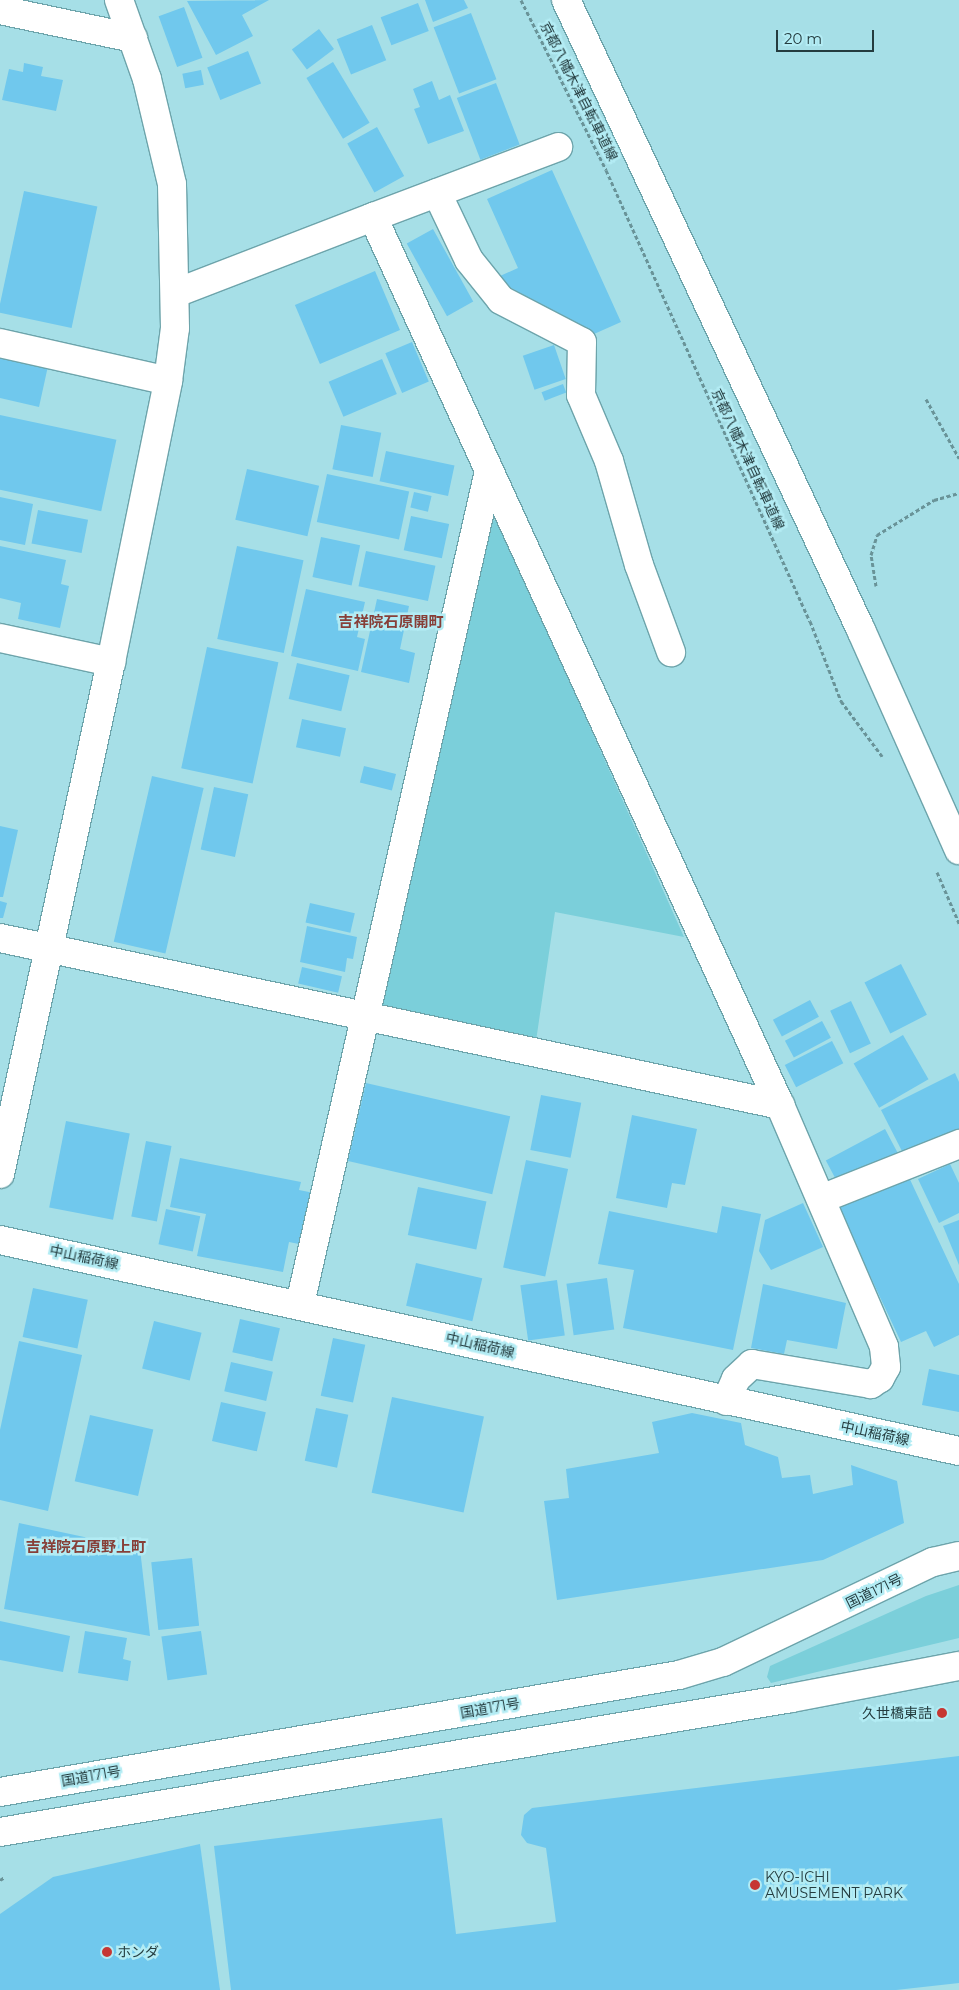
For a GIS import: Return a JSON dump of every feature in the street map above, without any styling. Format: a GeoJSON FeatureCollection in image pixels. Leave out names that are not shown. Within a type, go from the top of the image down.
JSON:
{"type":"FeatureCollection","features":[{"type":"Feature","properties":{"kind":"main road"},"geometry":{"type":"LineString","coordinates":[[0,1174],[111,662],[168,381],[176,293],[172,184],[147,79],[119,0]]}},
{"type":"Feature","properties":{"kind":"main road"},"geometry":{"type":"LineString","coordinates":[[566,0],[857,621],[959,850]]}},
{"type":"Feature","properties":{"kind":"main road"},"geometry":{"type":"LineString","coordinates":[[0,10],[133,38]]}},
{"type":"Feature","properties":{"kind":"main road"},"geometry":{"type":"LineString","coordinates":[[176,293],[558,147]]}},
{"type":"Feature","properties":{"kind":"main road"},"geometry":{"type":"LineString","coordinates":[[437,193],[468,260],[501,300],[582,342],[582,395],[609,461],[638,565],[672,652]]}},
{"type":"Feature","properties":{"kind":"main road"},"geometry":{"type":"LineString","coordinates":[[372,218],[780,1105],[884,1347],[886,1367],[871,1384],[752,1364],[736,1379],[726,1401]]}},
{"type":"Feature","properties":{"kind":"main road"},"geometry":{"type":"LineString","coordinates":[[0,343],[168,381]]}},
{"type":"Feature","properties":{"kind":"main road"},"geometry":{"type":"LineString","coordinates":[[300,1304],[489,471]]}},
{"type":"Feature","properties":{"kind":"main road"},"geometry":{"type":"LineString","coordinates":[[0,638],[111,662]]}},
{"type":"Feature","properties":{"kind":"main road"},"geometry":{"type":"LineString","coordinates":[[0,938],[780,1105]]}},
{"type":"Feature","properties":{"kind":"main road"},"geometry":{"type":"LineString","coordinates":[[821,1199],[959,1144]]}},
{"type":"Feature","properties":{"kind":"main road","name":"中山稲荷線"},"geometry":{"type":"LineString","coordinates":[[0,1240],[300,1304],[726,1401],[959,1450]]}},
{"type":"Feature","properties":{"kind":"main road","name":"国道171号"},"geometry":{"type":"LineString","coordinates":[[0,1792],[679,1675],[723,1662],[933,1562],[959,1556]]}},
{"type":"Feature","properties":{"kind":"main road"},"geometry":{"type":"LineString","coordinates":[[0,1832],[790,1698],[959,1666]]}},
{"type":"Feature","properties":{"kind":"path","name":"京都八幡木津自転車道線"},"geometry":{"type":"LineString","coordinates":[[521,0],[610,179],[810,621],[841,700],[888,764]]}},
{"type":"Feature","properties":{"kind":"path"},"geometry":{"type":"LineString","coordinates":[[926,399],[959,458]]}},
{"type":"Feature","properties":{"kind":"path"},"geometry":{"type":"LineString","coordinates":[[877,590],[871,556],[877,535],[934,500],[959,493]]}},
{"type":"Feature","properties":{"kind":"path"},"geometry":{"type":"LineString","coordinates":[[936,870],[959,923]]}},
{"type":"Feature","properties":{"kind":"path"},"geometry":{"type":"LineString","coordinates":[[0,1880],[4,1877]]}},
{"type":"Feature","properties":{"kind":"shaded area"},"geometry":{"type":"Polygon","coordinates":[[[497,520],[684,937],[555,912],[536,1041],[382,1010],[380,999],[488,521],[497,520]]]}},
{"type":"Feature","properties":{"kind":"shaded area"},"geometry":{"type":"Polygon","coordinates":[[[959,1585],[959,1638],[771,1683],[767,1677],[770,1666],[926,1596],[959,1585]]]}},
{"type":"Feature","properties":{"kind":"building"},"geometry":{"type":"Polygon","coordinates":[[[269,0],[242,15],[253,36],[216,55],[187,1],[269,0]]]}},
{"type":"Feature","properties":{"kind":"building"},"geometry":{"type":"Polygon","coordinates":[[[425,0],[464,0],[468,8],[433,22],[425,0]]]}},
{"type":"Feature","properties":{"kind":"building"},"geometry":{"type":"Polygon","coordinates":[[[418,3],[429,31],[391,45],[381,17],[418,3]]]}},
{"type":"Feature","properties":{"kind":"building"},"geometry":{"type":"Polygon","coordinates":[[[184,7],[202,58],[177,67],[159,16],[184,7]]]}},
{"type":"Feature","properties":{"kind":"building"},"geometry":{"type":"Polygon","coordinates":[[[471,13],[496,79],[459,94],[434,27],[471,13]]]}},
{"type":"Feature","properties":{"kind":"building"},"geometry":{"type":"Polygon","coordinates":[[[372,25],[386,60],[351,74],[337,39],[372,25]]]}},
{"type":"Feature","properties":{"kind":"building"},"geometry":{"type":"Polygon","coordinates":[[[319,29],[334,49],[307,69],[292,49],[319,29]]]}},
{"type":"Feature","properties":{"kind":"building"},"geometry":{"type":"Polygon","coordinates":[[[248,51],[261,83],[220,100],[207,67],[248,51]]]}},
{"type":"Feature","properties":{"kind":"building"},"geometry":{"type":"Polygon","coordinates":[[[333,62],[370,123],[343,139],[306,78],[333,62]]]}},
{"type":"Feature","properties":{"kind":"building"},"geometry":{"type":"Polygon","coordinates":[[[24,63],[43,67],[41,76],[63,80],[56,111],[2,100],[9,69],[23,72],[24,63]]]}},
{"type":"Feature","properties":{"kind":"building"},"geometry":{"type":"Polygon","coordinates":[[[201,70],[204,85],[185,88],[182,74],[201,70]]]}},
{"type":"Feature","properties":{"kind":"building"},"geometry":{"type":"Polygon","coordinates":[[[432,81],[439,100],[450,95],[464,131],[428,144],[414,109],[420,107],[413,89],[432,81]]]}},
{"type":"Feature","properties":{"kind":"building"},"geometry":{"type":"Polygon","coordinates":[[[496,83],[520,145],[480,160],[457,98],[496,83]]]}},
{"type":"Feature","properties":{"kind":"building"},"geometry":{"type":"Polygon","coordinates":[[[377,127],[404,176],[374,192],[347,143],[377,127]]]}},
{"type":"Feature","properties":{"kind":"building"},"geometry":{"type":"Polygon","coordinates":[[[552,170],[621,322],[594,334],[504,284],[500,276],[518,268],[487,199],[552,170]]]}},
{"type":"Feature","properties":{"kind":"building"},"geometry":{"type":"Polygon","coordinates":[[[24,191],[97,207],[72,328],[0,313],[0,304],[24,191]]]}},
{"type":"Feature","properties":{"kind":"building"},"geometry":{"type":"Polygon","coordinates":[[[433,229],[473,302],[447,316],[407,244],[433,229]]]}},
{"type":"Feature","properties":{"kind":"building"},"geometry":{"type":"Polygon","coordinates":[[[375,271],[400,330],[320,364],[295,305],[375,271]]]}},
{"type":"Feature","properties":{"kind":"building"},"geometry":{"type":"Polygon","coordinates":[[[412,342],[429,382],[402,393],[385,353],[412,342]]]}},
{"type":"Feature","properties":{"kind":"building"},"geometry":{"type":"Polygon","coordinates":[[[554,345],[566,379],[535,390],[523,356],[554,345]]]}},
{"type":"Feature","properties":{"kind":"building"},"geometry":{"type":"Polygon","coordinates":[[[0,356],[48,366],[39,407],[0,398],[0,356]]]}},
{"type":"Feature","properties":{"kind":"building"},"geometry":{"type":"Polygon","coordinates":[[[382,359],[397,394],[343,417],[329,382],[382,359]]]}},
{"type":"Feature","properties":{"kind":"building"},"geometry":{"type":"Polygon","coordinates":[[[563,384],[566,392],[545,401],[542,392],[563,384]]]}},
{"type":"Feature","properties":{"kind":"building"},"geometry":{"type":"Polygon","coordinates":[[[0,415],[116,440],[101,511],[0,490],[0,415]]]}},
{"type":"Feature","properties":{"kind":"building"},"geometry":{"type":"Polygon","coordinates":[[[341,425],[381,433],[373,477],[332,469],[341,425]]]}},
{"type":"Feature","properties":{"kind":"building"},"geometry":{"type":"Polygon","coordinates":[[[386,451],[454,466],[448,496],[380,481],[386,451]]]}},
{"type":"Feature","properties":{"kind":"building"},"geometry":{"type":"Polygon","coordinates":[[[247,469],[319,486],[307,536],[235,520],[247,469]]]}},
{"type":"Feature","properties":{"kind":"building"},"geometry":{"type":"Polygon","coordinates":[[[327,474],[409,491],[399,539],[317,522],[327,474]]]}},
{"type":"Feature","properties":{"kind":"building"},"geometry":{"type":"Polygon","coordinates":[[[414,492],[432,496],[428,512],[410,508],[414,492]]]}},
{"type":"Feature","properties":{"kind":"building"},"geometry":{"type":"Polygon","coordinates":[[[0,497],[33,504],[25,545],[0,540],[0,497]]]}},
{"type":"Feature","properties":{"kind":"building"},"geometry":{"type":"Polygon","coordinates":[[[38,510],[88,520],[82,553],[32,543],[38,510]]]}},
{"type":"Feature","properties":{"kind":"building"},"geometry":{"type":"Polygon","coordinates":[[[411,516],[449,524],[442,558],[404,550],[411,516]]]}},
{"type":"Feature","properties":{"kind":"building"},"geometry":{"type":"Polygon","coordinates":[[[321,537],[360,545],[352,585],[312,577],[321,537]]]}},
{"type":"Feature","properties":{"kind":"building"},"geometry":{"type":"Polygon","coordinates":[[[0,546],[66,560],[61,584],[69,586],[60,628],[18,619],[21,603],[0,598],[0,546]]]}},
{"type":"Feature","properties":{"kind":"building"},"geometry":{"type":"Polygon","coordinates":[[[237,546],[304,560],[284,653],[217,639],[237,546]]]}},
{"type":"Feature","properties":{"kind":"building"},"geometry":{"type":"Polygon","coordinates":[[[366,551],[435,566],[428,601],[359,586],[366,551]]]}},
{"type":"Feature","properties":{"kind":"building"},"geometry":{"type":"Polygon","coordinates":[[[306,589],[365,602],[357,637],[365,639],[358,671],[291,656],[306,589]]]}},
{"type":"Feature","properties":{"kind":"building"},"geometry":{"type":"Polygon","coordinates":[[[377,599],[409,606],[400,649],[415,653],[409,683],[361,672],[377,599]]]}},
{"type":"Feature","properties":{"kind":"building"},"geometry":{"type":"Polygon","coordinates":[[[207,647],[278,662],[253,783],[181,768],[207,647]]]}},
{"type":"Feature","properties":{"kind":"building"},"geometry":{"type":"Polygon","coordinates":[[[297,663],[350,675],[341,711],[289,699],[297,663]]]}},
{"type":"Feature","properties":{"kind":"building"},"geometry":{"type":"Polygon","coordinates":[[[302,719],[346,728],[340,757],[296,747],[302,719]]]}},
{"type":"Feature","properties":{"kind":"building"},"geometry":{"type":"Polygon","coordinates":[[[364,766],[396,774],[392,790],[360,782],[364,766]]]}},
{"type":"Feature","properties":{"kind":"building"},"geometry":{"type":"Polygon","coordinates":[[[152,776],[204,788],[165,954],[114,942],[152,776]]]}},
{"type":"Feature","properties":{"kind":"building"},"geometry":{"type":"Polygon","coordinates":[[[214,787],[248,794],[235,857],[201,850],[214,787]]]}},
{"type":"Feature","properties":{"kind":"building"},"geometry":{"type":"Polygon","coordinates":[[[0,826],[18,830],[3,897],[0,897],[0,826]]]}},
{"type":"Feature","properties":{"kind":"building"},"geometry":{"type":"Polygon","coordinates":[[[0,901],[7,903],[3,918],[0,918],[0,901]]]}},
{"type":"Feature","properties":{"kind":"building"},"geometry":{"type":"Polygon","coordinates":[[[310,903],[355,913],[350,933],[306,922],[310,903]]]}},
{"type":"Feature","properties":{"kind":"building"},"geometry":{"type":"Polygon","coordinates":[[[307,926],[357,937],[353,959],[347,958],[345,972],[300,962],[307,926]]]}},
{"type":"Feature","properties":{"kind":"building"},"geometry":{"type":"Polygon","coordinates":[[[901,964],[927,1015],[890,1033],[864,983],[901,964]]]}},
{"type":"Feature","properties":{"kind":"building"},"geometry":{"type":"Polygon","coordinates":[[[302,967],[342,976],[338,993],[298,984],[302,967]]]}},
{"type":"Feature","properties":{"kind":"building"},"geometry":{"type":"Polygon","coordinates":[[[810,1000],[819,1017],[782,1036],[773,1020],[810,1000]]]}},
{"type":"Feature","properties":{"kind":"building"},"geometry":{"type":"Polygon","coordinates":[[[851,1001],[871,1044],[850,1053],[830,1011],[851,1001]]]}},
{"type":"Feature","properties":{"kind":"building"},"geometry":{"type":"Polygon","coordinates":[[[822,1021],[831,1038],[794,1057],[785,1041],[822,1021]]]}},
{"type":"Feature","properties":{"kind":"building"},"geometry":{"type":"Polygon","coordinates":[[[903,1035],[928,1079],[879,1108],[854,1064],[903,1035]]]}},
{"type":"Feature","properties":{"kind":"building"},"geometry":{"type":"Polygon","coordinates":[[[832,1041],[843,1063],[796,1087],[785,1065],[832,1041]]]}},
{"type":"Feature","properties":{"kind":"building"},"geometry":{"type":"Polygon","coordinates":[[[955,1073],[959,1082],[959,1133],[906,1159],[881,1110],[955,1073]]]}},
{"type":"Feature","properties":{"kind":"building"},"geometry":{"type":"Polygon","coordinates":[[[366,1083],[510,1116],[492,1194],[348,1161],[366,1083]]]}},
{"type":"Feature","properties":{"kind":"building"},"geometry":{"type":"Polygon","coordinates":[[[541,1095],[581,1103],[571,1158],[530,1150],[541,1095]]]}},
{"type":"Feature","properties":{"kind":"building"},"geometry":{"type":"Polygon","coordinates":[[[632,1115],[697,1129],[685,1185],[672,1183],[667,1208],[616,1198],[632,1115]]]}},
{"type":"Feature","properties":{"kind":"building"},"geometry":{"type":"Polygon","coordinates":[[[66,1121],[130,1133],[113,1220],[49,1207],[66,1121]]]}},
{"type":"Feature","properties":{"kind":"building"},"geometry":{"type":"Polygon","coordinates":[[[885,1129],[900,1157],[841,1189],[826,1160],[885,1129]]]}},
{"type":"Feature","properties":{"kind":"building"},"geometry":{"type":"Polygon","coordinates":[[[146,1141],[172,1146],[157,1222],[131,1217],[146,1141]]]}},
{"type":"Feature","properties":{"kind":"building"},"geometry":{"type":"Polygon","coordinates":[[[180,1158],[301,1182],[299,1190],[314,1193],[304,1245],[289,1242],[283,1272],[197,1256],[206,1214],[170,1207],[180,1158]]]}},
{"type":"Feature","properties":{"kind":"building"},"geometry":{"type":"Polygon","coordinates":[[[526,1160],[568,1169],[545,1277],[503,1268],[526,1160]]]}},
{"type":"Feature","properties":{"kind":"building"},"geometry":{"type":"Polygon","coordinates":[[[950,1164],[959,1183],[959,1213],[939,1223],[918,1179],[950,1164]]]}},
{"type":"Feature","properties":{"kind":"building"},"geometry":{"type":"Polygon","coordinates":[[[906,1171],[959,1284],[959,1335],[934,1347],[926,1331],[901,1342],[836,1203],[906,1171]]]}},
{"type":"Feature","properties":{"kind":"building"},"geometry":{"type":"Polygon","coordinates":[[[418,1187],[486,1202],[476,1249],[408,1235],[418,1187]]]}},
{"type":"Feature","properties":{"kind":"building"},"geometry":{"type":"Polygon","coordinates":[[[803,1203],[823,1247],[771,1270],[759,1251],[765,1220],[803,1203]]]}},
{"type":"Feature","properties":{"kind":"building"},"geometry":{"type":"Polygon","coordinates":[[[722,1206],[761,1214],[733,1350],[623,1328],[634,1270],[598,1264],[609,1211],[717,1233],[722,1206]]]}},
{"type":"Feature","properties":{"kind":"building"},"geometry":{"type":"Polygon","coordinates":[[[166,1209],[200,1216],[193,1251],[159,1244],[166,1209]]]}},
{"type":"Feature","properties":{"kind":"building"},"geometry":{"type":"Polygon","coordinates":[[[959,1220],[959,1265],[943,1226],[959,1220]]]}},
{"type":"Feature","properties":{"kind":"building"},"geometry":{"type":"Polygon","coordinates":[[[416,1263],[482,1278],[472,1321],[406,1306],[416,1263]]]}},
{"type":"Feature","properties":{"kind":"building"},"geometry":{"type":"Polygon","coordinates":[[[607,1278],[614,1329],[574,1335],[566,1284],[607,1278]]]}},
{"type":"Feature","properties":{"kind":"building"},"geometry":{"type":"Polygon","coordinates":[[[557,1280],[565,1335],[528,1341],[520,1285],[557,1280]]]}},
{"type":"Feature","properties":{"kind":"building"},"geometry":{"type":"Polygon","coordinates":[[[763,1284],[846,1303],[837,1349],[787,1340],[784,1354],[751,1348],[763,1284]]]}},
{"type":"Feature","properties":{"kind":"building"},"geometry":{"type":"Polygon","coordinates":[[[33,1288],[88,1300],[77,1349],[23,1337],[33,1288]]]}},
{"type":"Feature","properties":{"kind":"building"},"geometry":{"type":"Polygon","coordinates":[[[240,1319],[280,1328],[272,1361],[232,1352],[240,1319]]]}},
{"type":"Feature","properties":{"kind":"building"},"geometry":{"type":"Polygon","coordinates":[[[154,1321],[202,1333],[190,1380],[142,1369],[154,1321]]]}},
{"type":"Feature","properties":{"kind":"building"},"geometry":{"type":"Polygon","coordinates":[[[333,1338],[365,1345],[353,1403],[321,1396],[333,1338]]]}},
{"type":"Feature","properties":{"kind":"building"},"geometry":{"type":"Polygon","coordinates":[[[19,1341],[82,1355],[48,1511],[0,1500],[0,1430],[19,1341]]]}},
{"type":"Feature","properties":{"kind":"building"},"geometry":{"type":"Polygon","coordinates":[[[231,1362],[273,1372],[266,1401],[224,1391],[231,1362]]]}},
{"type":"Feature","properties":{"kind":"building"},"geometry":{"type":"Polygon","coordinates":[[[929,1369],[959,1375],[959,1412],[922,1405],[929,1369]]]}},
{"type":"Feature","properties":{"kind":"building"},"geometry":{"type":"Polygon","coordinates":[[[392,1397],[484,1417],[464,1512],[372,1493],[392,1397]]]}},
{"type":"Feature","properties":{"kind":"building"},"geometry":{"type":"Polygon","coordinates":[[[221,1402],[266,1412],[257,1451],[212,1441],[221,1402]]]}},
{"type":"Feature","properties":{"kind":"building"},"geometry":{"type":"Polygon","coordinates":[[[316,1408],[348,1415],[337,1468],[305,1461],[316,1408]]]}},
{"type":"Feature","properties":{"kind":"building"},"geometry":{"type":"Polygon","coordinates":[[[692,1413],[741,1423],[745,1445],[778,1457],[782,1478],[810,1475],[813,1494],[853,1485],[851,1465],[897,1481],[904,1523],[823,1560],[557,1600],[544,1501],[569,1498],[566,1469],[659,1453],[652,1422],[692,1413]]]}},
{"type":"Feature","properties":{"kind":"building"},"geometry":{"type":"Polygon","coordinates":[[[90,1415],[153,1430],[138,1496],[75,1481],[90,1415]]]}},
{"type":"Feature","properties":{"kind":"building"},"geometry":{"type":"Polygon","coordinates":[[[19,1523],[140,1549],[150,1636],[4,1609],[19,1523]]]}},
{"type":"Feature","properties":{"kind":"building"},"geometry":{"type":"Polygon","coordinates":[[[192,1558],[199,1626],[158,1630],[151,1562],[192,1558]]]}},
{"type":"Feature","properties":{"kind":"building"},"geometry":{"type":"Polygon","coordinates":[[[0,1621],[70,1636],[63,1672],[0,1660],[0,1621]]]}},
{"type":"Feature","properties":{"kind":"building"},"geometry":{"type":"Polygon","coordinates":[[[85,1631],[127,1638],[123,1659],[131,1661],[128,1681],[78,1673],[85,1631]]]}},
{"type":"Feature","properties":{"kind":"building"},"geometry":{"type":"Polygon","coordinates":[[[201,1631],[207,1675],[168,1680],[161,1637],[201,1631]]]}},
{"type":"Feature","properties":{"kind":"building","name":"KYO-ICHI AMUSEMENT PARK"},"geometry":{"type":"Polygon","coordinates":[[[959,1756],[959,1983],[896,1990],[231,1990],[214,1846],[442,1818],[456,1934],[556,1922],[546,1848],[527,1843],[521,1835],[524,1815],[532,1808],[959,1756]]]}},
{"type":"Feature","properties":{"kind":"building","name":"ホンダ"},"geometry":{"type":"Polygon","coordinates":[[[200,1844],[220,1990],[0,1990],[0,1914],[53,1877],[200,1844]]]}},
{"type":"Feature","properties":{"kind":"place","name":"久世橋東詰"},"geometry":{"type":"Point","coordinates":[942,1713]}},
{"type":"Feature","properties":{"kind":"place","name":"KYO-ICHI AMUSEMENT PARK"},"geometry":{"type":"Point","coordinates":[755,1885]}},
{"type":"Feature","properties":{"kind":"place","name":"ホンダ"},"geometry":{"type":"Point","coordinates":[107,1952]}},
{"type":"Feature","properties":{"kind":"district","name":"吉祥院石原開町"},"geometry":{"type":"Point","coordinates":[391,622]}},
{"type":"Feature","properties":{"kind":"district","name":"吉祥院石原野上町"},"geometry":{"type":"Point","coordinates":[86,1547]}}]}
